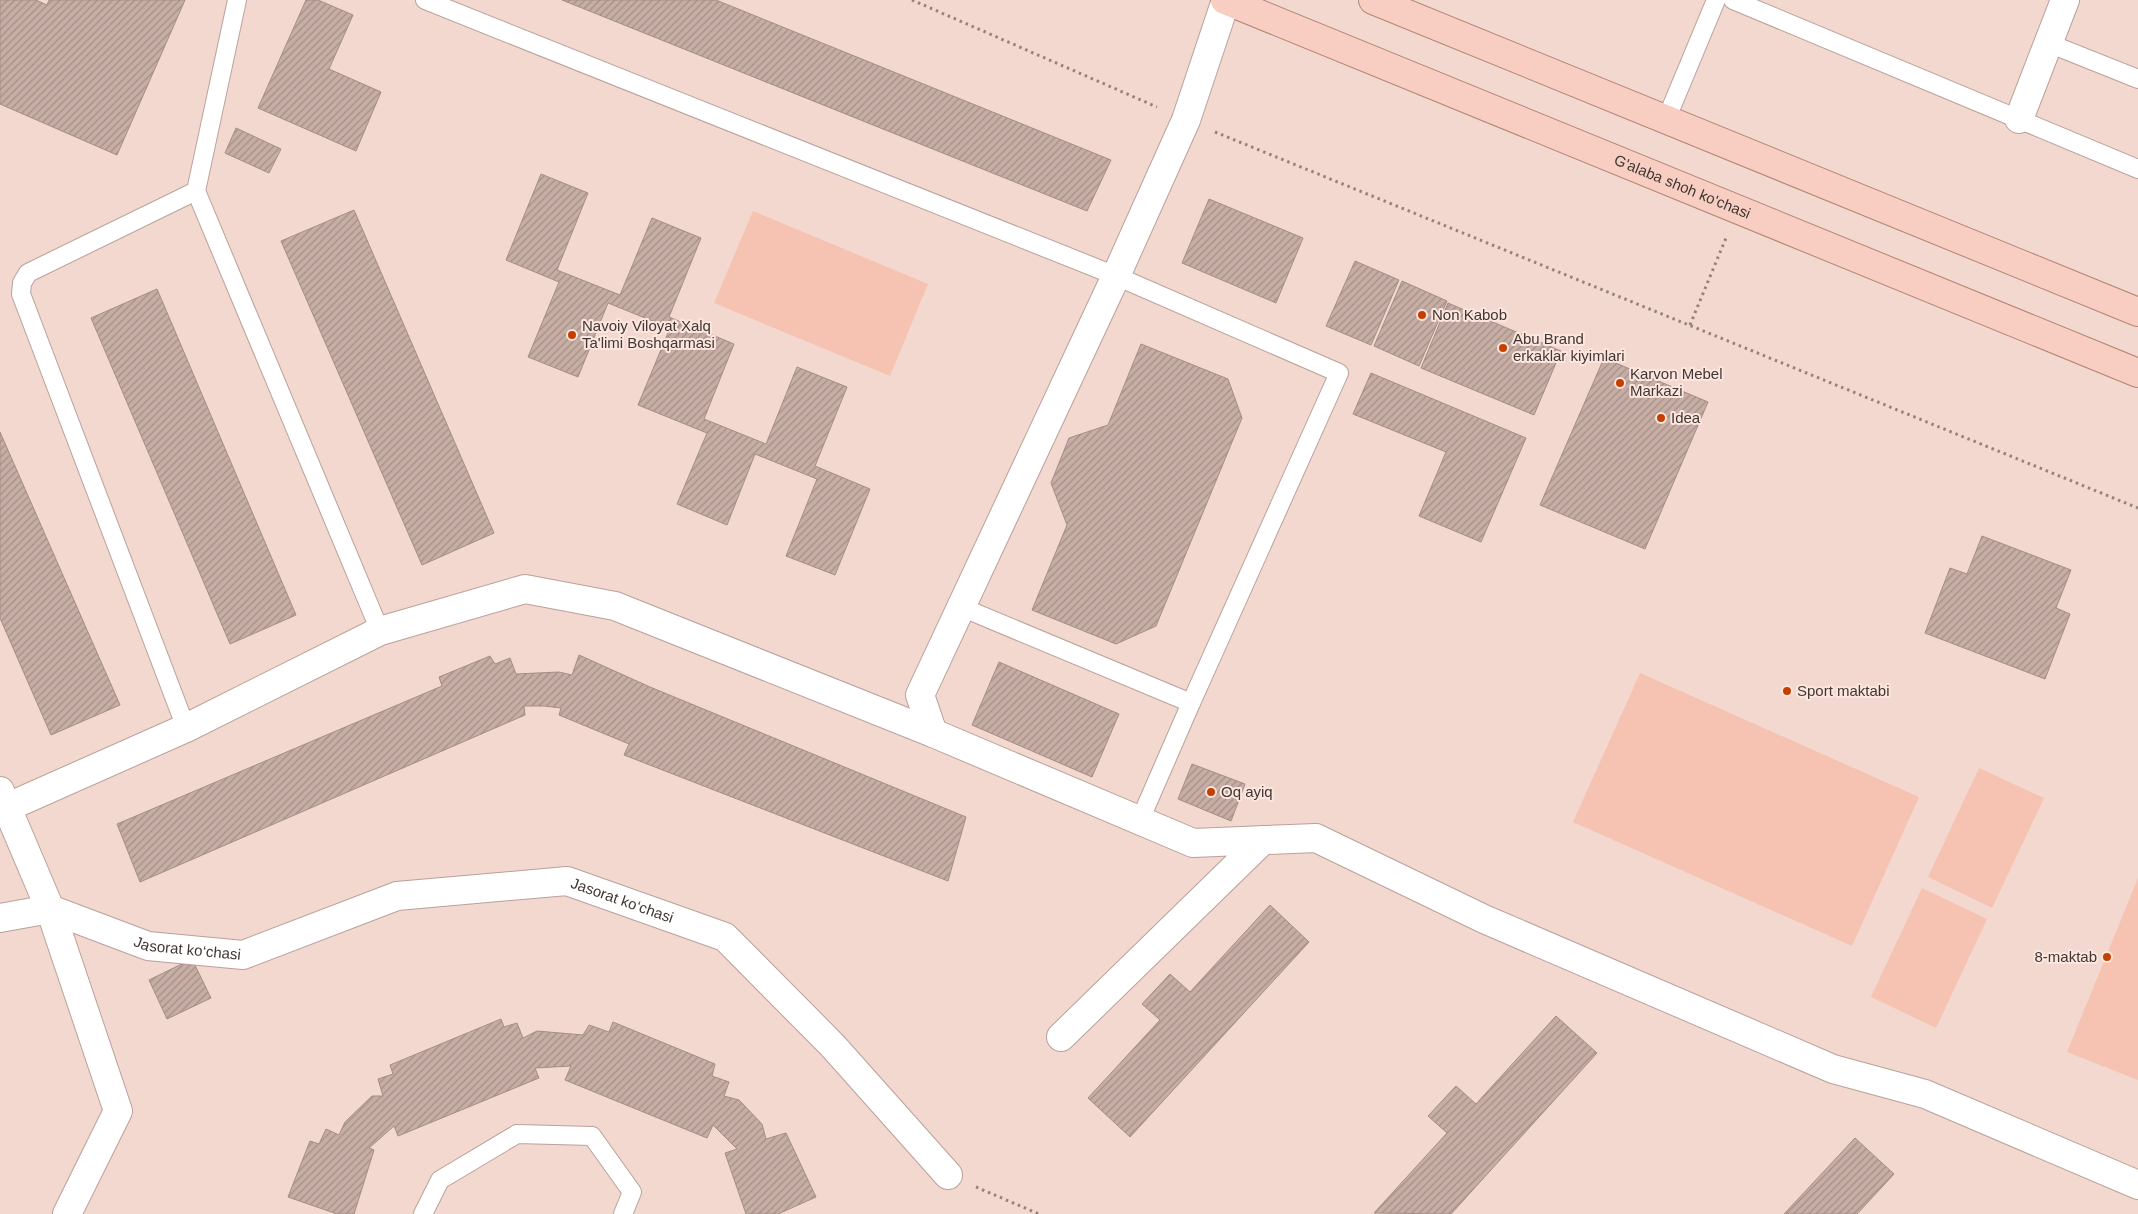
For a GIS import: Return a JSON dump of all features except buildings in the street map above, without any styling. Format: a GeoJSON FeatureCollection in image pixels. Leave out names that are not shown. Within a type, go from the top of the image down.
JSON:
{"type":"FeatureCollection","features":[{"type":"Feature","properties":{"kind":"main road","name":"G'alaba shoh ko'chasi"},"geometry":{"type":"LineString","coordinates":[[1225,0],[2138,373]]}},
{"type":"Feature","properties":{"kind":"main road"},"geometry":{"type":"LineString","coordinates":[[1374,0],[2138,312]]}},
{"type":"Feature","properties":{"kind":"street"},"geometry":{"type":"LineString","coordinates":[[933,733],[920,694],[1116,276],[1186,120],[1225,0]]}},
{"type":"Feature","properties":{"kind":"street"},"geometry":{"type":"LineString","coordinates":[[2019,119],[2065,0]]}},
{"type":"Feature","properties":{"kind":"street"},"geometry":{"type":"LineString","coordinates":[[66,1214],[118,1111],[50,909],[4,799],[186,728],[380,632],[525,588],[615,606],[933,733],[1193,843],[1316,838],[1484,919],[1833,1069],[1925,1094],[2138,1185]]}},
{"type":"Feature","properties":{"kind":"street"},"geometry":{"type":"LineString","coordinates":[[1061,1037],[1263,840]]}},
{"type":"Feature","properties":{"kind":"street","name":"Jasorat ko‘chasi"},"geometry":{"type":"LineString","coordinates":[[50,909],[148,946],[243,955],[397,896],[567,882],[725,937],[833,1046],[948,1176]]}},
{"type":"Feature","properties":{"kind":"street"},"geometry":{"type":"LineString","coordinates":[[0,918],[50,909]]}},
{"type":"Feature","properties":{"kind":"lane"},"geometry":{"type":"LineString","coordinates":[[237,0],[196,191],[380,632]]}},
{"type":"Feature","properties":{"kind":"lane"},"geometry":{"type":"LineString","coordinates":[[426,0],[1116,276],[1339,373],[1190,703],[1140,820]]}},
{"type":"Feature","properties":{"kind":"lane"},"geometry":{"type":"LineString","coordinates":[[1666,120],[1716,0]]}},
{"type":"Feature","properties":{"kind":"lane"},"geometry":{"type":"LineString","coordinates":[[1733,0],[2138,169]]}},
{"type":"Feature","properties":{"kind":"lane"},"geometry":{"type":"LineString","coordinates":[[2048,44],[2138,79]]}},
{"type":"Feature","properties":{"kind":"lane"},"geometry":{"type":"LineString","coordinates":[[186,728],[21,294],[22,283],[28,273],[196,191]]}},
{"type":"Feature","properties":{"kind":"lane"},"geometry":{"type":"LineString","coordinates":[[961,607],[1190,703]]}},
{"type":"Feature","properties":{"kind":"lane"},"geometry":{"type":"LineString","coordinates":[[423,1214],[440,1180],[517,1134],[592,1136],[632,1192],[623,1214]]}},
{"type":"Feature","properties":{"kind":"path"},"geometry":{"type":"LineString","coordinates":[[912,0],[1186,120],[2138,508]]}},
{"type":"Feature","properties":{"kind":"path"},"geometry":{"type":"LineString","coordinates":[[1690,325],[1738,209]]}},
{"type":"Feature","properties":{"kind":"path"},"geometry":{"type":"LineString","coordinates":[[948,1176],[1039,1214]]}},
{"type":"Feature","properties":{"kind":"shaded area"},"geometry":{"type":"Polygon","coordinates":[[[753,211],[928,284],[890,376],[714,303],[753,211]]]}},
{"type":"Feature","properties":{"kind":"shaded area"},"geometry":{"type":"Polygon","coordinates":[[[1640,673],[1919,797],[1852,946],[1573,822],[1640,673]]]}},
{"type":"Feature","properties":{"kind":"shaded area"},"geometry":{"type":"Polygon","coordinates":[[[1979,768],[2044,798],[1992,908],[1928,877],[1979,768]]]}},
{"type":"Feature","properties":{"kind":"shaded area"},"geometry":{"type":"Polygon","coordinates":[[[2138,878],[2138,1080],[2067,1052],[2138,878]]]}},
{"type":"Feature","properties":{"kind":"shaded area"},"geometry":{"type":"Polygon","coordinates":[[[1922,888],[1987,919],[1936,1028],[1871,997],[1922,888]]]}},
{"type":"Feature","properties":{"kind":"place","name":"Non Kabob"},"geometry":{"type":"Point","coordinates":[1422,315]}},
{"type":"Feature","properties":{"kind":"place","name":"Navoiy Viloyat Xalq Ta'limi Boshqarmasi"},"geometry":{"type":"Point","coordinates":[572,335]}},
{"type":"Feature","properties":{"kind":"place","name":"Abu Brand erkaklar kiyimlari"},"geometry":{"type":"Point","coordinates":[1503,348]}},
{"type":"Feature","properties":{"kind":"place","name":"Karvon Mebel Markazi"},"geometry":{"type":"Point","coordinates":[1620,383]}},
{"type":"Feature","properties":{"kind":"place","name":"Idea"},"geometry":{"type":"Point","coordinates":[1661,418]}},
{"type":"Feature","properties":{"kind":"place","name":"Sport maktabi"},"geometry":{"type":"Point","coordinates":[1787,691]}},
{"type":"Feature","properties":{"kind":"place","name":"Oq ayiq"},"geometry":{"type":"Point","coordinates":[1211,792]}},
{"type":"Feature","properties":{"kind":"place","name":"8-maktab"},"geometry":{"type":"Point","coordinates":[2107,957]}}]}
